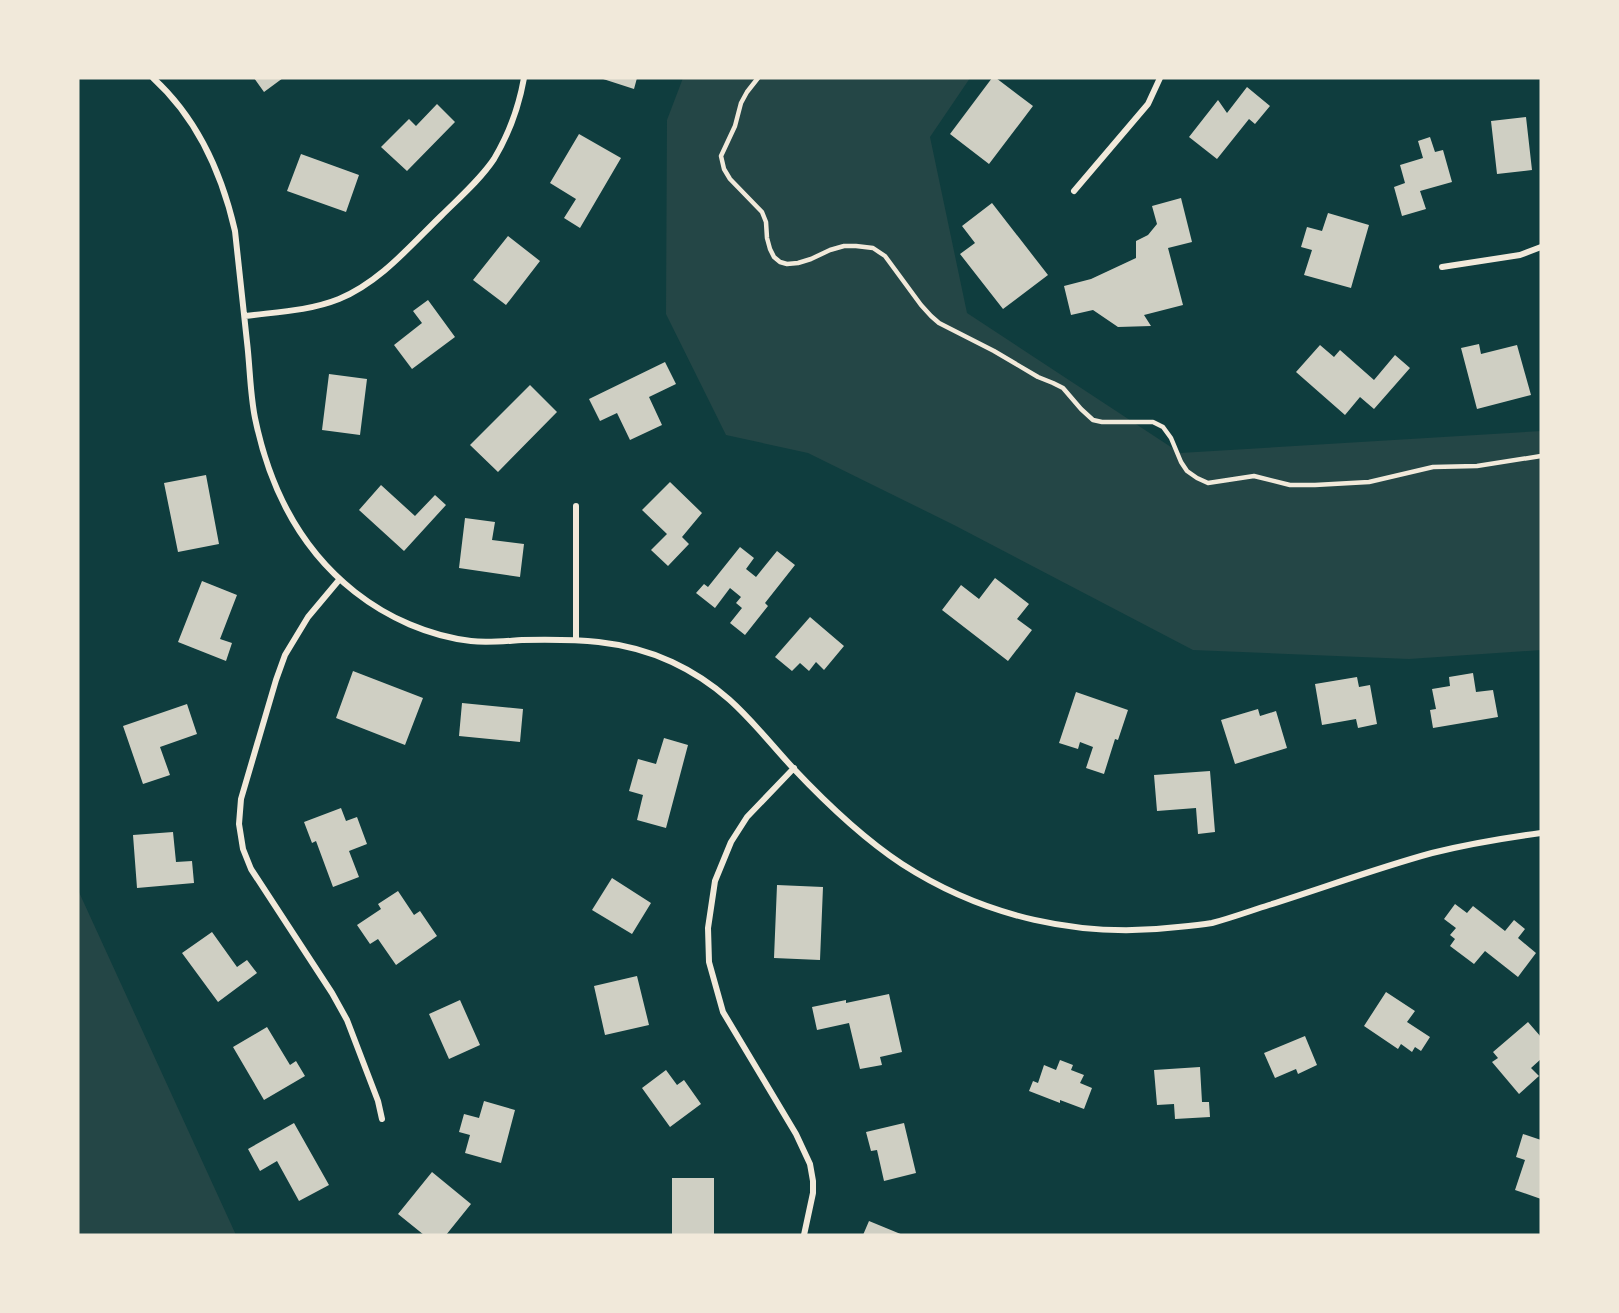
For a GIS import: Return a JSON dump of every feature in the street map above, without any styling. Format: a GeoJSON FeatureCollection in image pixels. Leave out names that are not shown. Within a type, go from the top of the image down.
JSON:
{"type":"FeatureCollection","features":[{"type":"Feature","properties":{"kind":"street"},"geometry":{"type":"LineString","coordinates":[[153,78],[182,110],[201,139],[228,202],[235,231],[255,416],[269,470],[282,502],[299,532],[318,558],[339,580],[369,603],[403,622],[439,635],[473,642],[576,639],[606,642],[638,649],[668,660],[697,674],[742,710],[832,808],[864,836],[901,863],[938,886],[968,900],[1050,924],[1093,929],[1152,930],[1211,923],[1432,853],[1541,833]]}},
{"type":"Feature","properties":{"kind":"street"},"geometry":{"type":"LineString","coordinates":[[244,316],[314,307],[340,298],[364,286],[395,262],[472,185],[494,159],[515,117],[524,78]]}},
{"type":"Feature","properties":{"kind":"street"},"geometry":{"type":"LineString","coordinates":[[1074,191],[1148,104],[1160,78]]}},
{"type":"Feature","properties":{"kind":"street"},"geometry":{"type":"LineString","coordinates":[[1442,267],[1520,255],[1541,248]]}},
{"type":"Feature","properties":{"kind":"street"},"geometry":{"type":"LineString","coordinates":[[576,506],[576,639]]}},
{"type":"Feature","properties":{"kind":"street"},"geometry":{"type":"LineString","coordinates":[[339,580],[308,617],[285,655],[241,799],[239,824],[243,849],[251,869],[332,993],[347,1020],[378,1101],[382,1119]]}},
{"type":"Feature","properties":{"kind":"street"},"geometry":{"type":"LineString","coordinates":[[794,768],[747,817],[731,842],[715,881],[709,936],[709,962],[723,1012],[796,1134],[810,1164],[813,1192],[804,1235]]}},
{"type":"Feature","properties":{"kind":"lane"},"geometry":{"type":"LineString","coordinates":[[758,78],[741,103],[735,126],[721,156],[724,169],[730,179],[762,212],[770,249],[774,257],[787,264],[798,263],[844,246],[873,248],[885,256],[921,304],[939,323],[1038,377],[1063,388],[1081,410],[1093,420],[1153,422],[1163,427],[1187,471],[1208,483],[1254,476],[1290,484],[1369,482],[1433,467],[1477,466],[1541,456]]}},
{"type":"Feature","properties":{"kind":"shaded area"},"geometry":{"type":"Polygon","coordinates":[[[683,78],[970,78],[930,137],[967,313],[1180,453],[1541,431],[1541,650],[1409,659],[1193,650],[954,525],[808,453],[726,435],[666,314],[667,120],[683,78]]]}},
{"type":"Feature","properties":{"kind":"shaded area"},"geometry":{"type":"Polygon","coordinates":[[[78,890],[236,1235],[78,1235],[78,890]]]}},
{"type":"Feature","properties":{"kind":"building"},"geometry":{"type":"Polygon","coordinates":[[[254,78],[283,78],[264,92],[254,78]]]}},
{"type":"Feature","properties":{"kind":"building"},"geometry":{"type":"Polygon","coordinates":[[[600,78],[637,78],[634,89],[600,78]]]}},
{"type":"Feature","properties":{"kind":"building"},"geometry":{"type":"Polygon","coordinates":[[[992,78],[996,78],[1033,106],[989,164],[950,134],[992,78]]]}},
{"type":"Feature","properties":{"kind":"building"},"geometry":{"type":"Polygon","coordinates":[[[1247,87],[1270,106],[1255,124],[1249,119],[1217,159],[1189,137],[1218,100],[1227,113],[1247,87]]]}},
{"type":"Feature","properties":{"kind":"building"},"geometry":{"type":"Polygon","coordinates":[[[437,104],[455,122],[407,171],[381,147],[409,119],[416,126],[437,104]]]}},
{"type":"Feature","properties":{"kind":"building"},"geometry":{"type":"Polygon","coordinates":[[[1526,117],[1532,170],[1497,174],[1491,121],[1526,117]]]}},
{"type":"Feature","properties":{"kind":"building"},"geometry":{"type":"Polygon","coordinates":[[[579,134],[621,158],[580,228],[564,218],[576,199],[550,183],[579,134]]]}},
{"type":"Feature","properties":{"kind":"building"},"geometry":{"type":"Polygon","coordinates":[[[1430,137],[1435,152],[1443,150],[1452,182],[1420,191],[1426,209],[1402,216],[1394,187],[1405,183],[1400,165],[1423,158],[1418,141],[1430,137]]]}},
{"type":"Feature","properties":{"kind":"building"},"geometry":{"type":"Polygon","coordinates":[[[301,154],[359,175],[346,212],[287,191],[301,154]]]}},
{"type":"Feature","properties":{"kind":"building"},"geometry":{"type":"Polygon","coordinates":[[[1181,198],[1192,242],[1168,248],[1183,305],[1144,315],[1151,326],[1118,327],[1093,310],[1071,315],[1064,286],[1091,279],[1136,258],[1136,241],[1148,235],[1157,224],[1152,206],[1181,198]]]}},
{"type":"Feature","properties":{"kind":"building"},"geometry":{"type":"Polygon","coordinates":[[[992,203],[1048,275],[1003,309],[960,254],[975,243],[962,226],[992,203]]]}},
{"type":"Feature","properties":{"kind":"building"},"geometry":{"type":"Polygon","coordinates":[[[1328,213],[1369,225],[1351,288],[1304,275],[1312,250],[1301,247],[1307,227],[1322,231],[1328,213]]]}},
{"type":"Feature","properties":{"kind":"building"},"geometry":{"type":"Polygon","coordinates":[[[508,236],[540,261],[506,305],[473,280],[508,236]]]}},
{"type":"Feature","properties":{"kind":"building"},"geometry":{"type":"Polygon","coordinates":[[[428,300],[455,337],[412,369],[394,345],[422,323],[413,311],[428,300]]]}},
{"type":"Feature","properties":{"kind":"building"},"geometry":{"type":"Polygon","coordinates":[[[1479,344],[1481,354],[1517,345],[1531,395],[1477,409],[1461,348],[1479,344]]]}},
{"type":"Feature","properties":{"kind":"building"},"geometry":{"type":"Polygon","coordinates":[[[1320,345],[1334,357],[1340,350],[1374,380],[1395,355],[1410,368],[1374,409],[1360,397],[1345,415],[1296,372],[1320,345]]]}},
{"type":"Feature","properties":{"kind":"building"},"geometry":{"type":"Polygon","coordinates":[[[665,362],[676,384],[649,397],[662,425],[630,440],[617,413],[600,421],[589,399],[665,362]]]}},
{"type":"Feature","properties":{"kind":"building"},"geometry":{"type":"Polygon","coordinates":[[[329,374],[367,379],[360,435],[322,430],[329,374]]]}},
{"type":"Feature","properties":{"kind":"building"},"geometry":{"type":"Polygon","coordinates":[[[530,385],[557,412],[498,472],[470,445],[530,385]]]}},
{"type":"Feature","properties":{"kind":"building"},"geometry":{"type":"Polygon","coordinates":[[[206,475],[219,544],[178,552],[164,483],[206,475]]]}},
{"type":"Feature","properties":{"kind":"building"},"geometry":{"type":"Polygon","coordinates":[[[670,482],[702,513],[682,537],[689,544],[668,566],[651,550],[667,534],[642,510],[670,482]]]}},
{"type":"Feature","properties":{"kind":"building"},"geometry":{"type":"Polygon","coordinates":[[[381,485],[415,516],[435,495],[446,505],[404,551],[359,510],[381,485]]]}},
{"type":"Feature","properties":{"kind":"building"},"geometry":{"type":"Polygon","coordinates":[[[465,518],[495,522],[492,540],[524,544],[520,577],[459,568],[465,518]]]}},
{"type":"Feature","properties":{"kind":"building"},"geometry":{"type":"Polygon","coordinates":[[[740,547],[754,558],[746,569],[756,577],[777,551],[795,565],[765,603],[768,606],[745,635],[730,623],[742,608],[736,603],[741,597],[730,588],[715,608],[696,593],[704,584],[708,587],[740,547]]]}},
{"type":"Feature","properties":{"kind":"building"},"geometry":{"type":"Polygon","coordinates":[[[995,578],[1029,604],[1017,619],[1032,630],[1008,661],[942,610],[961,585],[979,599],[995,578]]]}},
{"type":"Feature","properties":{"kind":"building"},"geometry":{"type":"Polygon","coordinates":[[[202,581],[237,595],[220,639],[232,643],[226,661],[178,642],[202,581]]]}},
{"type":"Feature","properties":{"kind":"building"},"geometry":{"type":"Polygon","coordinates":[[[810,617],[844,646],[824,670],[816,662],[809,671],[800,663],[792,671],[775,657],[810,617]]]}},
{"type":"Feature","properties":{"kind":"building"},"geometry":{"type":"Polygon","coordinates":[[[353,671],[423,698],[405,745],[336,718],[353,671]]]}},
{"type":"Feature","properties":{"kind":"building"},"geometry":{"type":"Polygon","coordinates":[[[1473,673],[1476,692],[1493,690],[1498,717],[1433,728],[1430,710],[1436,709],[1432,689],[1450,686],[1449,677],[1473,673]]]}},
{"type":"Feature","properties":{"kind":"building"},"geometry":{"type":"Polygon","coordinates":[[[1357,677],[1359,687],[1370,685],[1377,724],[1358,728],[1356,719],[1322,725],[1315,684],[1357,677]]]}},
{"type":"Feature","properties":{"kind":"building"},"geometry":{"type":"Polygon","coordinates":[[[1076,692],[1128,710],[1118,740],[1115,739],[1104,774],[1086,768],[1093,747],[1080,742],[1078,749],[1059,743],[1076,692]]]}},
{"type":"Feature","properties":{"kind":"building"},"geometry":{"type":"Polygon","coordinates":[[[462,703],[523,709],[520,742],[459,736],[462,703]]]}},
{"type":"Feature","properties":{"kind":"building"},"geometry":{"type":"Polygon","coordinates":[[[187,704],[197,734],[160,747],[170,775],[143,784],[123,726],[187,704]]]}},
{"type":"Feature","properties":{"kind":"building"},"geometry":{"type":"Polygon","coordinates":[[[1258,709],[1260,716],[1276,711],[1287,748],[1235,764],[1221,720],[1258,709]]]}},
{"type":"Feature","properties":{"kind":"building"},"geometry":{"type":"Polygon","coordinates":[[[664,738],[688,745],[666,828],[637,820],[643,795],[629,791],[638,759],[656,764],[664,738]]]}},
{"type":"Feature","properties":{"kind":"building"},"geometry":{"type":"Polygon","coordinates":[[[1210,771],[1215,832],[1198,834],[1196,808],[1157,811],[1154,775],[1210,771]]]}},
{"type":"Feature","properties":{"kind":"building"},"geometry":{"type":"Polygon","coordinates":[[[341,808],[346,821],[357,817],[367,844],[349,851],[359,877],[333,887],[316,841],[312,843],[304,822],[341,808]]]}},
{"type":"Feature","properties":{"kind":"building"},"geometry":{"type":"Polygon","coordinates":[[[173,832],[176,862],[192,861],[194,883],[137,888],[133,835],[173,832]]]}},
{"type":"Feature","properties":{"kind":"building"},"geometry":{"type":"Polygon","coordinates":[[[612,878],[651,903],[632,934],[592,910],[612,878]]]}},
{"type":"Feature","properties":{"kind":"building"},"geometry":{"type":"Polygon","coordinates":[[[777,885],[823,887],[820,960],[774,958],[777,885]]]}},
{"type":"Feature","properties":{"kind":"building"},"geometry":{"type":"Polygon","coordinates":[[[398,891],[414,915],[420,911],[437,936],[396,965],[378,939],[370,944],[357,925],[381,909],[378,904],[398,891]]]}},
{"type":"Feature","properties":{"kind":"building"},"geometry":{"type":"Polygon","coordinates":[[[1455,904],[1467,913],[1473,906],[1505,931],[1514,920],[1525,929],[1518,938],[1536,953],[1518,977],[1485,951],[1474,964],[1450,946],[1455,939],[1450,935],[1456,928],[1444,919],[1455,904]]]}},
{"type":"Feature","properties":{"kind":"building"},"geometry":{"type":"Polygon","coordinates":[[[212,932],[237,967],[247,960],[257,973],[218,1002],[182,953],[212,932]]]}},
{"type":"Feature","properties":{"kind":"building"},"geometry":{"type":"Polygon","coordinates":[[[637,976],[649,1025],[605,1035],[594,986],[637,976]]]}},
{"type":"Feature","properties":{"kind":"building"},"geometry":{"type":"Polygon","coordinates":[[[1386,992],[1415,1011],[1407,1022],[1430,1037],[1421,1051],[1415,1047],[1412,1052],[1401,1044],[1398,1049],[1364,1026],[1386,992]]]}},
{"type":"Feature","properties":{"kind":"building"},"geometry":{"type":"Polygon","coordinates":[[[889,994],[902,1052],[880,1057],[882,1065],[860,1069],[849,1023],[817,1030],[812,1007],[889,994]]]}},
{"type":"Feature","properties":{"kind":"building"},"geometry":{"type":"Polygon","coordinates":[[[460,1000],[480,1045],[449,1059],[429,1014],[460,1000]]]}},
{"type":"Feature","properties":{"kind":"building"},"geometry":{"type":"Polygon","coordinates":[[[1528,1022],[1541,1037],[1541,1059],[1531,1068],[1539,1076],[1519,1094],[1492,1062],[1498,1058],[1493,1052],[1528,1022]]]}},
{"type":"Feature","properties":{"kind":"building"},"geometry":{"type":"Polygon","coordinates":[[[267,1027],[290,1065],[296,1061],[305,1076],[264,1100],[233,1047],[267,1027]]]}},
{"type":"Feature","properties":{"kind":"building"},"geometry":{"type":"Polygon","coordinates":[[[1305,1036],[1317,1065],[1298,1074],[1296,1069],[1275,1078],[1264,1053],[1305,1036]]]}},
{"type":"Feature","properties":{"kind":"building"},"geometry":{"type":"Polygon","coordinates":[[[1060,1060],[1073,1065],[1071,1070],[1084,1075],[1080,1083],[1092,1088],[1084,1109],[1029,1091],[1033,1081],[1038,1083],[1044,1065],[1056,1070],[1060,1060]]]}},
{"type":"Feature","properties":{"kind":"building"},"geometry":{"type":"Polygon","coordinates":[[[1200,1067],[1202,1102],[1209,1102],[1210,1117],[1175,1119],[1174,1104],[1157,1105],[1154,1070],[1200,1067]]]}},
{"type":"Feature","properties":{"kind":"building"},"geometry":{"type":"Polygon","coordinates":[[[666,1070],[677,1085],[684,1080],[701,1104],[670,1127],[642,1088],[666,1070]]]}},
{"type":"Feature","properties":{"kind":"building"},"geometry":{"type":"Polygon","coordinates":[[[484,1101],[515,1110],[501,1163],[465,1153],[470,1135],[459,1132],[464,1114],[479,1118],[484,1101]]]}},
{"type":"Feature","properties":{"kind":"building"},"geometry":{"type":"Polygon","coordinates":[[[294,1123],[329,1185],[299,1201],[277,1161],[260,1171],[248,1149],[294,1123]]]}},
{"type":"Feature","properties":{"kind":"building"},"geometry":{"type":"Polygon","coordinates":[[[904,1123],[916,1173],[884,1181],[877,1150],[871,1151],[866,1132],[904,1123]]]}},
{"type":"Feature","properties":{"kind":"building"},"geometry":{"type":"Polygon","coordinates":[[[1523,1134],[1541,1140],[1541,1199],[1515,1190],[1525,1160],[1516,1157],[1523,1134]]]}},
{"type":"Feature","properties":{"kind":"building"},"geometry":{"type":"Polygon","coordinates":[[[432,1172],[471,1204],[446,1235],[424,1235],[398,1214],[432,1172]]]}},
{"type":"Feature","properties":{"kind":"building"},"geometry":{"type":"Polygon","coordinates":[[[672,1178],[714,1178],[714,1235],[672,1235],[672,1178]]]}},
{"type":"Feature","properties":{"kind":"building"},"geometry":{"type":"Polygon","coordinates":[[[869,1221],[903,1235],[863,1235],[869,1221]]]}}]}
